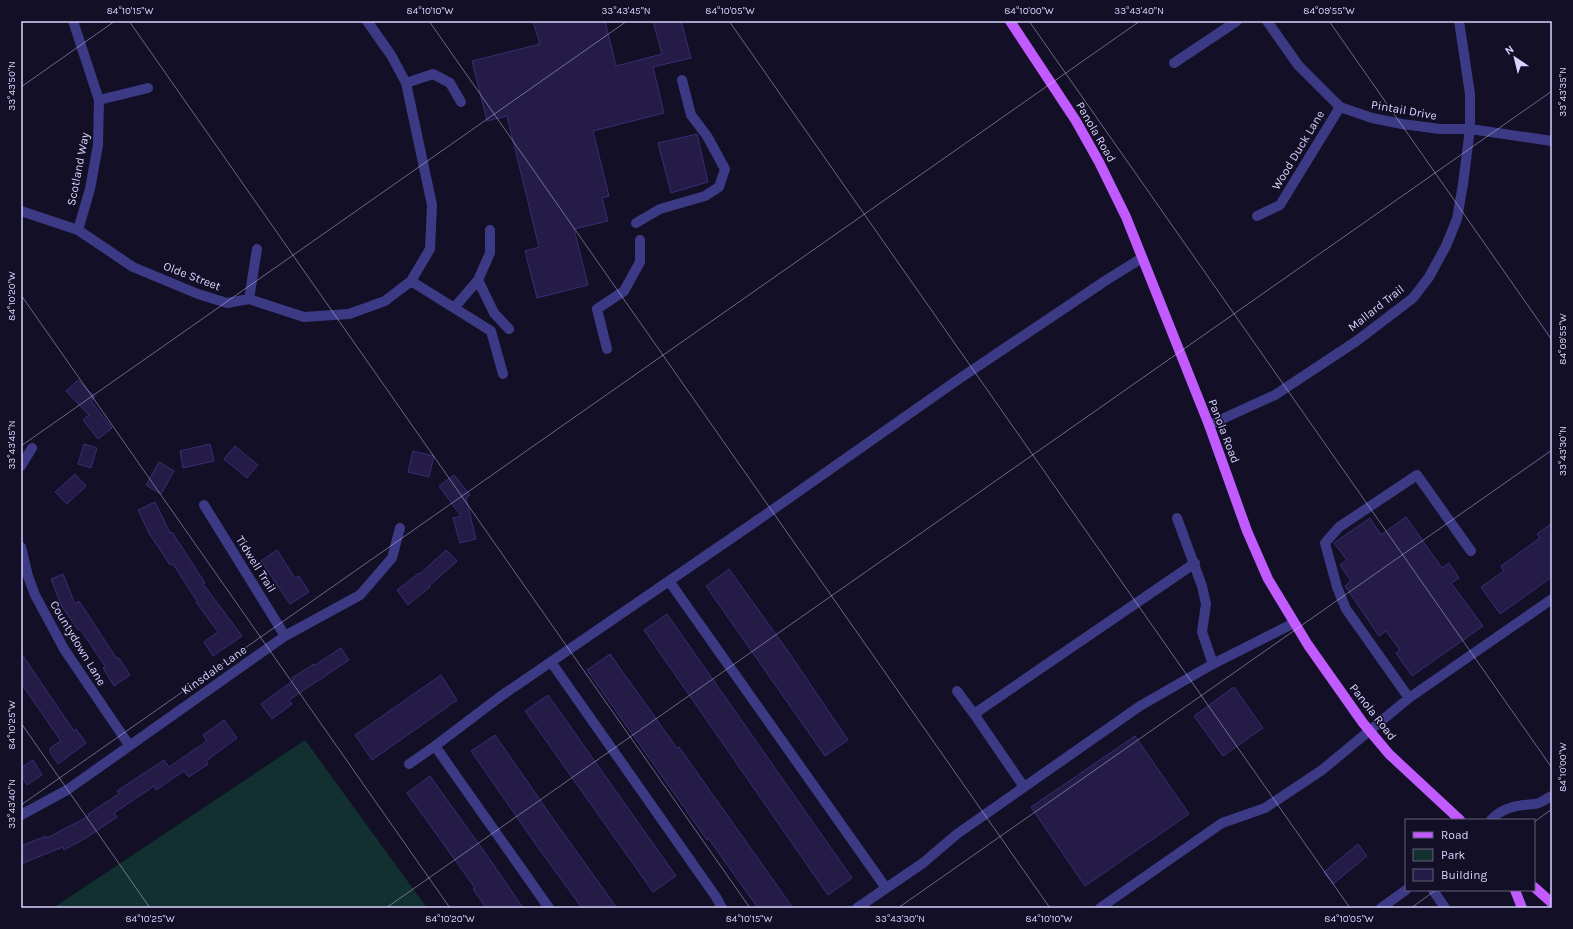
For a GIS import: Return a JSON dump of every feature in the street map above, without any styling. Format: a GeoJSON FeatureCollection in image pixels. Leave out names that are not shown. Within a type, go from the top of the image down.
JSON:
{"type":"FeatureCollection","features":[{"type":"Feature","properties":{"kind":"main road","name":"Panola Road"},"geometry":{"type":"LineString","coordinates":[[1010,21],[1080,128],[1099,162],[1122,210],[1209,425],[1247,531],[1268,579],[1312,652],[1369,731],[1389,754],[1459,819]]}},
{"type":"Feature","properties":{"kind":"main road"},"geometry":{"type":"LineString","coordinates":[[1535,888],[1552,903]]}},
{"type":"Feature","properties":{"kind":"main road"},"geometry":{"type":"LineString","coordinates":[[1515,891],[1522,908]]}},
{"type":"Feature","properties":{"kind":"street","name":"Scotland Way"},"geometry":{"type":"LineString","coordinates":[[73,21],[99,100],[98,145],[90,189],[78,230]]}},
{"type":"Feature","properties":{"kind":"street"},"geometry":{"type":"LineString","coordinates":[[367,21],[392,55],[406,83],[432,205],[430,249],[411,281],[491,332],[503,374]]}},
{"type":"Feature","properties":{"kind":"street"},"geometry":{"type":"LineString","coordinates":[[1174,63],[1237,21]]}},
{"type":"Feature","properties":{"kind":"street","name":"Pintail Drive"},"geometry":{"type":"LineString","coordinates":[[1267,21],[1298,65],[1340,107],[1372,118],[1402,124],[1440,130],[1470,129],[1552,141]]}},
{"type":"Feature","properties":{"kind":"street","name":"Mallard Trail"},"geometry":{"type":"LineString","coordinates":[[1209,425],[1275,395],[1358,340],[1413,298],[1428,277],[1446,246],[1457,219],[1470,129],[1470,94],[1460,21]]}},
{"type":"Feature","properties":{"kind":"street"},"geometry":{"type":"LineString","coordinates":[[406,83],[433,74],[450,83],[461,102]]}},
{"type":"Feature","properties":{"kind":"street"},"geometry":{"type":"LineString","coordinates":[[636,223],[660,209],[705,196],[719,186],[725,169],[707,136],[691,114],[682,80]]}},
{"type":"Feature","properties":{"kind":"street"},"geometry":{"type":"LineString","coordinates":[[99,100],[148,88]]}},
{"type":"Feature","properties":{"kind":"street","name":"Wood Duck Lane"},"geometry":{"type":"LineString","coordinates":[[1257,216],[1280,205],[1340,107]]}},
{"type":"Feature","properties":{"kind":"street","name":"Olde Street"},"geometry":{"type":"LineString","coordinates":[[21,211],[78,230],[133,267],[198,294],[227,303],[249,299],[304,317],[349,314],[385,301],[411,281]]}},
{"type":"Feature","properties":{"kind":"street"},"geometry":{"type":"LineString","coordinates":[[454,308],[478,280],[490,253],[490,230]]}},
{"type":"Feature","properties":{"kind":"street"},"geometry":{"type":"LineString","coordinates":[[607,349],[597,309],[624,291],[640,262],[640,240]]}},
{"type":"Feature","properties":{"kind":"street"},"geometry":{"type":"LineString","coordinates":[[249,299],[257,249]]}},
{"type":"Feature","properties":{"kind":"street"},"geometry":{"type":"LineString","coordinates":[[409,764],[501,696],[956,381],[1108,279],[1142,258]]}},
{"type":"Feature","properties":{"kind":"street"},"geometry":{"type":"LineString","coordinates":[[478,280],[494,313],[509,329]]}},
{"type":"Feature","properties":{"kind":"street"},"geometry":{"type":"LineString","coordinates":[[21,466],[32,448]]}},
{"type":"Feature","properties":{"kind":"street"},"geometry":{"type":"LineString","coordinates":[[1409,698],[1346,609],[1337,587],[1325,543],[1339,527],[1417,474],[1471,551]]}},
{"type":"Feature","properties":{"kind":"street","name":"Tidwell Trail"},"geometry":{"type":"LineString","coordinates":[[204,505],[285,636]]}},
{"type":"Feature","properties":{"kind":"street"},"geometry":{"type":"LineString","coordinates":[[1177,518],[1195,563],[1202,586],[1206,604],[1202,632],[1213,664]]}},
{"type":"Feature","properties":{"kind":"street","name":"Kinsdale Lane"},"geometry":{"type":"LineString","coordinates":[[21,815],[67,790],[285,636],[360,595],[392,558],[400,528]]}},
{"type":"Feature","properties":{"kind":"street","name":"Countydown Lane"},"geometry":{"type":"LineString","coordinates":[[21,547],[28,576],[35,596],[64,649],[129,745]]}},
{"type":"Feature","properties":{"kind":"street"},"geometry":{"type":"LineString","coordinates":[[974,714],[1195,563]]}},
{"type":"Feature","properties":{"kind":"street"},"geometry":{"type":"LineString","coordinates":[[668,581],[886,888]]}},
{"type":"Feature","properties":{"kind":"street"},"geometry":{"type":"LineString","coordinates":[[1100,908],[1222,823],[1265,808],[1293,790],[1322,770],[1409,698],[1552,599]]}},
{"type":"Feature","properties":{"kind":"street"},"geometry":{"type":"LineString","coordinates":[[857,908],[923,863],[957,834],[1140,706],[1213,664],[1294,623]]}},
{"type":"Feature","properties":{"kind":"street"},"geometry":{"type":"LineString","coordinates":[[551,662],[716,897],[722,908]]}},
{"type":"Feature","properties":{"kind":"street"},"geometry":{"type":"LineString","coordinates":[[958,691],[1024,787]]}},
{"type":"Feature","properties":{"kind":"street"},"geometry":{"type":"LineString","coordinates":[[435,746],[549,908]]}},
{"type":"Feature","properties":{"kind":"street"},"geometry":{"type":"LineString","coordinates":[[1492,819],[1495,815],[1509,807],[1523,806],[1529,803],[1536,804],[1552,796]]}},
{"type":"Feature","properties":{"kind":"street"},"geometry":{"type":"LineString","coordinates":[[1382,908],[1405,891]]}},
{"type":"Feature","properties":{"kind":"street"},"geometry":{"type":"LineString","coordinates":[[1434,891],[1445,908]]}},
{"type":"Feature","properties":{"kind":"green space"},"geometry":{"type":"Polygon","coordinates":[[[305,740],[427,908],[53,908],[305,740]]]}},
{"type":"Feature","properties":{"kind":"building"},"geometry":{"type":"Polygon","coordinates":[[[533,21],[605,21],[616,66],[662,54],[653,21],[681,21],[691,58],[653,67],[664,113],[593,131],[609,196],[602,198],[608,221],[574,229],[588,285],[537,298],[525,251],[539,247],[507,116],[487,121],[472,61],[540,44],[533,21]]]}},
{"type":"Feature","properties":{"kind":"building"},"geometry":{"type":"Polygon","coordinates":[[[697,134],[708,182],[671,193],[658,143],[697,134]]]}},
{"type":"Feature","properties":{"kind":"building"},"geometry":{"type":"Polygon","coordinates":[[[78,380],[95,397],[91,401],[112,428],[98,439],[83,420],[89,415],[66,391],[78,380]]]}},
{"type":"Feature","properties":{"kind":"building"},"geometry":{"type":"Polygon","coordinates":[[[84,444],[97,448],[91,468],[78,464],[84,444]]]}},
{"type":"Feature","properties":{"kind":"building"},"geometry":{"type":"Polygon","coordinates":[[[210,444],[214,461],[183,468],[180,451],[210,444]]]}},
{"type":"Feature","properties":{"kind":"building"},"geometry":{"type":"Polygon","coordinates":[[[235,446],[258,465],[247,478],[224,459],[235,446]]]}},
{"type":"Feature","properties":{"kind":"building"},"geometry":{"type":"Polygon","coordinates":[[[413,451],[434,456],[429,477],[408,472],[413,451]]]}},
{"type":"Feature","properties":{"kind":"building"},"geometry":{"type":"Polygon","coordinates":[[[159,462],[174,471],[161,494],[146,485],[159,462]]]}},
{"type":"Feature","properties":{"kind":"building"},"geometry":{"type":"Polygon","coordinates":[[[75,474],[86,486],[67,504],[55,492],[75,474]]]}},
{"type":"Feature","properties":{"kind":"building"},"geometry":{"type":"Polygon","coordinates":[[[454,475],[470,495],[466,498],[476,539],[460,543],[453,518],[461,516],[439,486],[454,475]]]}},
{"type":"Feature","properties":{"kind":"building"},"geometry":{"type":"Polygon","coordinates":[[[155,502],[170,533],[172,532],[205,583],[203,584],[242,636],[213,656],[204,642],[218,632],[196,602],[197,601],[173,564],[170,565],[149,533],[138,510],[155,502]]]}},
{"type":"Feature","properties":{"kind":"building"},"geometry":{"type":"Polygon","coordinates":[[[1406,517],[1442,568],[1449,563],[1459,578],[1451,583],[1483,626],[1412,676],[1396,653],[1400,650],[1386,631],[1379,636],[1345,586],[1351,581],[1340,565],[1347,560],[1334,543],[1370,518],[1381,535],[1406,517]]]}},
{"type":"Feature","properties":{"kind":"building"},"geometry":{"type":"Polygon","coordinates":[[[1552,523],[1552,577],[1500,614],[1481,587],[1504,571],[1501,566],[1540,538],[1537,534],[1552,523]]]}},
{"type":"Feature","properties":{"kind":"building"},"geometry":{"type":"Polygon","coordinates":[[[277,550],[295,578],[299,576],[309,592],[290,604],[261,561],[277,550]]]}},
{"type":"Feature","properties":{"kind":"building"},"geometry":{"type":"Polygon","coordinates":[[[446,550],[457,561],[429,586],[430,587],[408,605],[397,590],[419,573],[420,574],[446,550]]]}},
{"type":"Feature","properties":{"kind":"building"},"geometry":{"type":"Polygon","coordinates":[[[729,569],[790,654],[848,740],[825,756],[706,586],[729,569]]]}},
{"type":"Feature","properties":{"kind":"building"},"geometry":{"type":"Polygon","coordinates":[[[63,574],[75,604],[79,601],[117,659],[119,658],[130,675],[114,686],[103,668],[105,666],[80,629],[78,630],[61,605],[51,579],[63,574]]]}},
{"type":"Feature","properties":{"kind":"building"},"geometry":{"type":"Polygon","coordinates":[[[667,614],[852,878],[828,895],[644,630],[667,614]]]}},
{"type":"Feature","properties":{"kind":"building"},"geometry":{"type":"Polygon","coordinates":[[[341,648],[349,660],[289,700],[292,704],[272,719],[261,704],[294,680],[292,678],[341,648]]]}},
{"type":"Feature","properties":{"kind":"building"},"geometry":{"type":"Polygon","coordinates":[[[21,653],[74,731],[76,729],[86,743],[58,764],[50,752],[50,748],[61,741],[21,683],[21,653]]]}},
{"type":"Feature","properties":{"kind":"building"},"geometry":{"type":"Polygon","coordinates":[[[610,654],[677,748],[679,747],[793,908],[758,908],[708,838],[707,840],[587,670],[610,654]]]}},
{"type":"Feature","properties":{"kind":"building"},"geometry":{"type":"Polygon","coordinates":[[[441,675],[457,700],[372,760],[355,735],[441,675]]]}},
{"type":"Feature","properties":{"kind":"building"},"geometry":{"type":"Polygon","coordinates":[[[1234,687],[1263,728],[1223,756],[1194,716],[1234,687]]]}},
{"type":"Feature","properties":{"kind":"building"},"geometry":{"type":"Polygon","coordinates":[[[548,695],[676,876],[653,892],[525,711],[548,695]]]}},
{"type":"Feature","properties":{"kind":"building"},"geometry":{"type":"Polygon","coordinates":[[[224,720],[237,738],[206,761],[208,764],[189,777],[184,771],[156,790],[154,786],[114,813],[117,817],[86,838],[64,850],[63,847],[21,864],[21,846],[46,836],[47,838],[89,816],[88,814],[119,794],[117,791],[164,760],[169,767],[207,741],[203,735],[224,720]]]}},
{"type":"Feature","properties":{"kind":"building"},"geometry":{"type":"Polygon","coordinates":[[[495,735],[617,908],[582,908],[537,846],[471,751],[495,735]]]}},
{"type":"Feature","properties":{"kind":"building"},"geometry":{"type":"Polygon","coordinates":[[[1135,736],[1189,814],[1085,886],[1031,807],[1135,736]]]}},
{"type":"Feature","properties":{"kind":"building"},"geometry":{"type":"Polygon","coordinates":[[[33,760],[42,775],[27,785],[21,775],[21,768],[33,760]]]}},
{"type":"Feature","properties":{"kind":"building"},"geometry":{"type":"Polygon","coordinates":[[[430,776],[523,908],[486,908],[473,889],[475,888],[407,793],[430,776]]]}},
{"type":"Feature","properties":{"kind":"building"},"geometry":{"type":"Polygon","coordinates":[[[1358,844],[1367,856],[1333,884],[1324,872],[1358,844]]]}}]}
